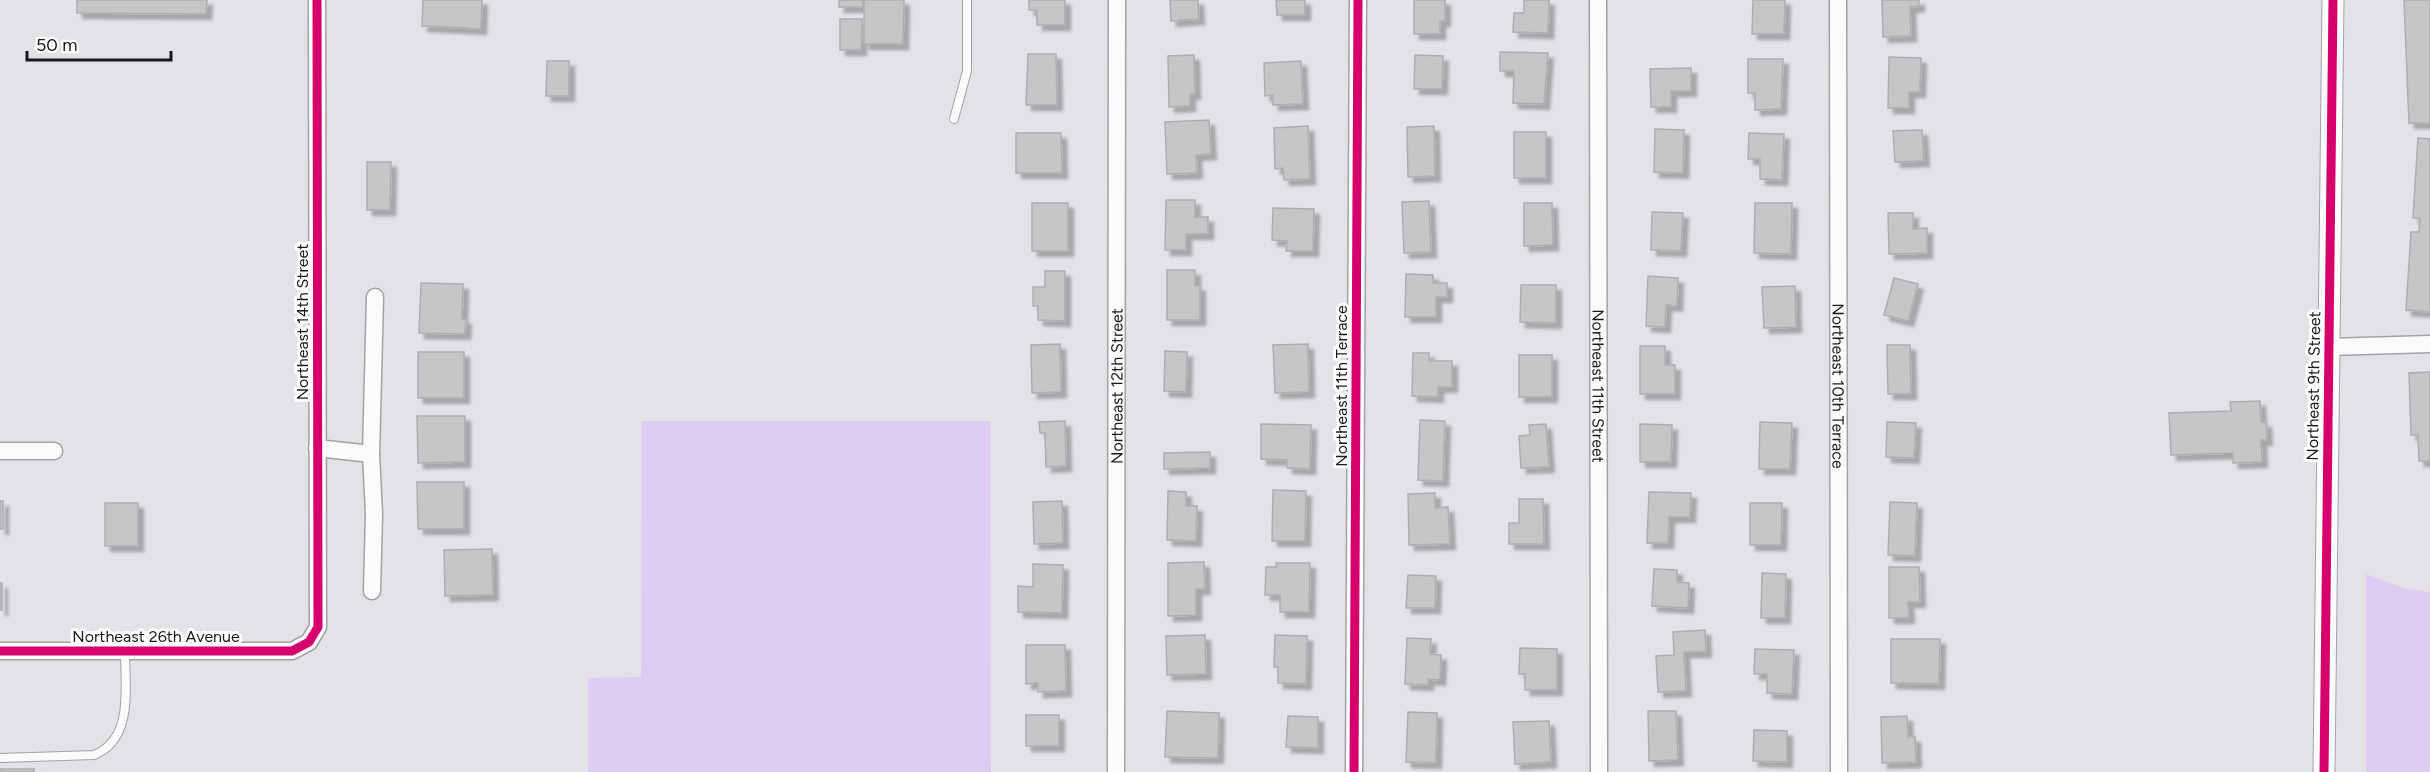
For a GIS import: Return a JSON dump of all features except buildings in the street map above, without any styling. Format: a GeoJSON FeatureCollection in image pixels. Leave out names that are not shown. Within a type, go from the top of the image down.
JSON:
{"type":"FeatureCollection","features":[{"type":"Feature","properties":{"kind":"street","name":"Northeast 14th Street"},"geometry":{"type":"LineString","coordinates":[[309,642],[318,627],[317,0]]}},
{"type":"Feature","properties":{"kind":"street","name":"Northeast 12th Street"},"geometry":{"type":"LineString","coordinates":[[1116,772],[1117,0]]}},
{"type":"Feature","properties":{"kind":"street","name":"Northeast 11th Terrace"},"geometry":{"type":"LineString","coordinates":[[1354,772],[1358,0]]}},
{"type":"Feature","properties":{"kind":"street","name":"Northeast 11th Street"},"geometry":{"type":"LineString","coordinates":[[1598,0],[1599,772]]}},
{"type":"Feature","properties":{"kind":"street","name":"Northeast 10th Terrace"},"geometry":{"type":"LineString","coordinates":[[1838,0],[1839,772]]}},
{"type":"Feature","properties":{"kind":"street","name":"Northeast 9th Street"},"geometry":{"type":"LineString","coordinates":[[2324,772],[2333,0]]}},
{"type":"Feature","properties":{"kind":"street"},"geometry":{"type":"LineString","coordinates":[[372,591],[374,514],[371,454],[375,297]]}},
{"type":"Feature","properties":{"kind":"street"},"geometry":{"type":"LineString","coordinates":[[2329,347],[2430,344]]}},
{"type":"Feature","properties":{"kind":"street"},"geometry":{"type":"LineString","coordinates":[[317,448],[371,454]]}},
{"type":"Feature","properties":{"kind":"street"},"geometry":{"type":"LineString","coordinates":[[0,451],[54,451]]}},
{"type":"Feature","properties":{"kind":"street","name":"Northeast 26th Avenue"},"geometry":{"type":"LineString","coordinates":[[0,651],[292,651],[309,642]]}},
{"type":"Feature","properties":{"kind":"lane"},"geometry":{"type":"LineString","coordinates":[[954,119],[967,71],[967,0]]}},
{"type":"Feature","properties":{"kind":"lane"},"geometry":{"type":"LineString","coordinates":[[0,758],[85,756],[108,749],[119,736],[124,713],[125,651]]}},
{"type":"Feature","properties":{"kind":"shaded area"},"geometry":{"type":"Polygon","coordinates":[[[642,421],[990,421],[991,772],[588,772],[588,678],[641,677],[642,421]]]}},
{"type":"Feature","properties":{"kind":"shaded area"},"geometry":{"type":"Polygon","coordinates":[[[2366,574],[2406,589],[2430,592],[2430,772],[2366,772],[2366,574]]]}},
{"type":"Feature","properties":{"kind":"cycle path"},"geometry":{"type":"LineString","coordinates":[[0,651],[292,651],[309,642],[318,627],[317,0]]}},
{"type":"Feature","properties":{"kind":"cycle path"},"geometry":{"type":"LineString","coordinates":[[1354,772],[1358,0]]}},
{"type":"Feature","properties":{"kind":"cycle path"},"geometry":{"type":"LineString","coordinates":[[2324,772],[2333,0]]}}]}
